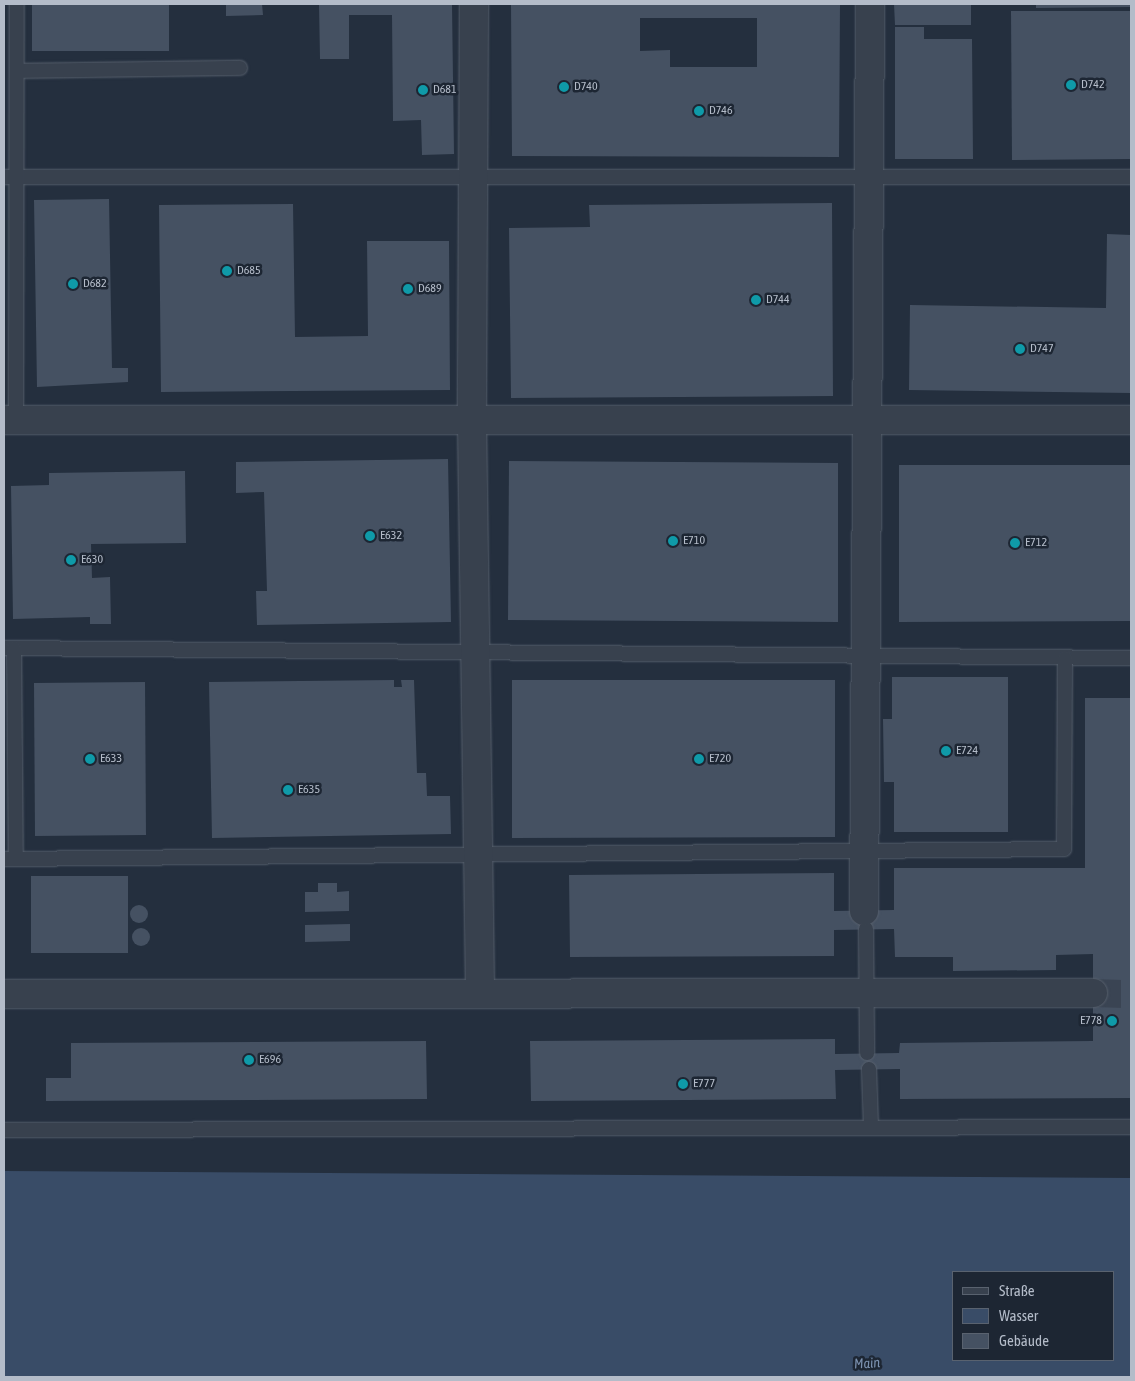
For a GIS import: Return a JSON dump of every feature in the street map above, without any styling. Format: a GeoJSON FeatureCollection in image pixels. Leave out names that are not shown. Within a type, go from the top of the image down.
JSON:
{"type":"FeatureCollection","features":[{"type":"Feature","properties":{"kind":"street"},"geometry":{"type":"LineString","coordinates":[[474,4],[472,422],[480,991]]}},
{"type":"Feature","properties":{"kind":"street"},"geometry":{"type":"LineString","coordinates":[[865,920],[870,4]]}},
{"type":"Feature","properties":{"kind":"street"},"geometry":{"type":"LineString","coordinates":[[10,420],[472,422],[1131,420]]}},
{"type":"Feature","properties":{"kind":"street"},"geometry":{"type":"LineString","coordinates":[[4,994],[480,991],[1093,993]]}},
{"type":"Feature","properties":{"kind":"lane"},"geometry":{"type":"LineString","coordinates":[[10,420],[10,177],[17,71],[16,4]]}},
{"type":"Feature","properties":{"kind":"lane"},"geometry":{"type":"LineString","coordinates":[[17,71],[240,68]]}},
{"type":"Feature","properties":{"kind":"lane"},"geometry":{"type":"LineString","coordinates":[[10,177],[473,174],[869,174],[1131,177]]}},
{"type":"Feature","properties":{"kind":"lane"},"geometry":{"type":"LineString","coordinates":[[1065,658],[1064,849],[864,853],[478,854],[10,859],[9,648],[1131,658]]}},
{"type":"Feature","properties":{"kind":"lane"},"geometry":{"type":"LineString","coordinates":[[865,920],[867,1053]]}},
{"type":"Feature","properties":{"kind":"lane"},"geometry":{"type":"LineString","coordinates":[[869,1069],[871,1126]]}},
{"type":"Feature","properties":{"kind":"lane"},"geometry":{"type":"LineString","coordinates":[[4,1130],[871,1126],[1131,1127]]}},
{"type":"Feature","properties":{"kind":"water","name":"Main"},"geometry":{"type":"Polygon","coordinates":[[[4,1171],[1131,1178],[1131,1377],[4,1377],[4,1171]]]}},
{"type":"Feature","properties":{"kind":"building"},"geometry":{"type":"Polygon","coordinates":[[[32,4],[169,4],[169,51],[32,51],[32,4]]]}},
{"type":"Feature","properties":{"kind":"building"},"geometry":{"type":"Polygon","coordinates":[[[226,4],[262,4],[263,15],[226,16],[226,4]]]}},
{"type":"Feature","properties":{"kind":"building","name":"D681"},"geometry":{"type":"Polygon","coordinates":[[[319,4],[452,4],[454,154],[422,155],[421,120],[393,121],[392,15],[349,15],[349,59],[320,59],[319,4]]]}},
{"type":"Feature","properties":{"kind":"building"},"geometry":{"type":"Polygon","coordinates":[[[511,4],[840,4],[839,157],[512,156],[511,4]],[[640,18],[640,51],[670,50],[670,67],[757,67],[757,18],[640,18]]]}},
{"type":"Feature","properties":{"kind":"building"},"geometry":{"type":"Polygon","coordinates":[[[894,4],[971,4],[971,25],[895,25],[894,4]]]}},
{"type":"Feature","properties":{"kind":"building"},"geometry":{"type":"Polygon","coordinates":[[[1036,4],[1131,4],[1131,7],[1036,8],[1036,4]]]}},
{"type":"Feature","properties":{"kind":"building","name":"D742"},"geometry":{"type":"Polygon","coordinates":[[[1011,11],[1131,11],[1131,159],[1012,160],[1011,11]]]}},
{"type":"Feature","properties":{"kind":"building"},"geometry":{"type":"Polygon","coordinates":[[[895,27],[924,27],[924,39],[972,39],[973,159],[895,159],[895,27]]]}},
{"type":"Feature","properties":{"kind":"building","name":"D682"},"geometry":{"type":"Polygon","coordinates":[[[109,199],[112,368],[128,368],[128,382],[37,387],[34,200],[109,199]]]}},
{"type":"Feature","properties":{"kind":"building"},"geometry":{"type":"Polygon","coordinates":[[[832,203],[833,396],[511,398],[509,228],[590,227],[589,205],[832,203]]]}},
{"type":"Feature","properties":{"kind":"building","name":"D685"},"geometry":{"type":"Polygon","coordinates":[[[293,204],[295,337],[368,336],[367,241],[449,241],[450,390],[161,392],[159,205],[293,204]]]}},
{"type":"Feature","properties":{"kind":"building","name":"D747"},"geometry":{"type":"Polygon","coordinates":[[[1107,234],[1131,235],[1131,393],[909,390],[910,305],[1106,308],[1107,234]]]}},
{"type":"Feature","properties":{"kind":"building","name":"E632"},"geometry":{"type":"Polygon","coordinates":[[[448,459],[451,622],[257,625],[256,591],[267,591],[264,492],[236,493],[236,462],[448,459]]]}},
{"type":"Feature","properties":{"kind":"building","name":"E710"},"geometry":{"type":"Polygon","coordinates":[[[509,461],[838,463],[838,622],[508,620],[509,461]]]}},
{"type":"Feature","properties":{"kind":"building","name":"E712"},"geometry":{"type":"Polygon","coordinates":[[[899,465],[1131,465],[1131,621],[899,622],[899,465]]]}},
{"type":"Feature","properties":{"kind":"building","name":"E630"},"geometry":{"type":"Polygon","coordinates":[[[185,471],[186,543],[91,544],[92,578],[110,577],[111,624],[90,624],[90,617],[13,619],[11,486],[49,485],[49,473],[185,471]]]}},
{"type":"Feature","properties":{"kind":"building","name":"E724"},"geometry":{"type":"Polygon","coordinates":[[[892,677],[1008,677],[1008,832],[894,832],[894,782],[884,782],[883,719],[892,719],[892,677]]]}},
{"type":"Feature","properties":{"kind":"building","name":"E635"},"geometry":{"type":"Polygon","coordinates":[[[394,680],[394,687],[402,687],[401,680],[414,680],[417,773],[426,773],[427,796],[450,796],[451,834],[212,838],[209,682],[394,680]]]}},
{"type":"Feature","properties":{"kind":"building","name":"E720"},"geometry":{"type":"Polygon","coordinates":[[[512,680],[835,680],[835,837],[512,838],[512,680]]]}},
{"type":"Feature","properties":{"kind":"building","name":"E633"},"geometry":{"type":"Polygon","coordinates":[[[145,682],[146,835],[35,836],[34,683],[145,682]]]}},
{"type":"Feature","properties":{"kind":"building"},"geometry":{"type":"Polygon","coordinates":[[[1085,698],[1131,698],[1131,1098],[900,1099],[900,1069],[835,1070],[836,1099],[531,1101],[530,1041],[835,1039],[835,1054],[899,1053],[900,1043],[1093,1041],[1093,954],[1056,955],[1056,970],[953,971],[953,957],[895,957],[894,929],[834,930],[834,956],[570,957],[569,875],[834,873],[834,911],[894,910],[894,868],[1085,868],[1085,698]]]}},
{"type":"Feature","properties":{"kind":"building"},"geometry":{"type":"Polygon","coordinates":[[[31,876],[128,876],[128,953],[31,953],[31,876]]]}},
{"type":"Feature","properties":{"kind":"building"},"geometry":{"type":"Polygon","coordinates":[[[318,883],[337,883],[337,892],[349,891],[349,911],[305,912],[305,892],[318,892],[318,883]]]}},
{"type":"Feature","properties":{"kind":"building"},"geometry":{"type":"Polygon","coordinates":[[[139,905],[145,908],[148,914],[145,920],[139,923],[133,920],[130,914],[133,908],[139,905]]]}},
{"type":"Feature","properties":{"kind":"building"},"geometry":{"type":"Polygon","coordinates":[[[350,924],[350,941],[305,942],[305,925],[350,924]]]}},
{"type":"Feature","properties":{"kind":"building"},"geometry":{"type":"Polygon","coordinates":[[[141,928],[147,931],[150,937],[147,943],[141,946],[135,943],[132,937],[135,931],[141,928]]]}},
{"type":"Feature","properties":{"kind":"building","name":"E696"},"geometry":{"type":"Polygon","coordinates":[[[426,1041],[427,1099],[46,1101],[46,1078],[71,1078],[71,1043],[426,1041]]]}},
{"type":"Feature","properties":{"kind":"tunnel"},"geometry":{"type":"LineString","coordinates":[[1093,993],[1131,994]]}},
{"type":"Feature","properties":{"kind":"place","name":"D742"},"geometry":{"type":"Point","coordinates":[1071,85]}},
{"type":"Feature","properties":{"kind":"place","name":"D740"},"geometry":{"type":"Point","coordinates":[564,87]}},
{"type":"Feature","properties":{"kind":"place","name":"D681"},"geometry":{"type":"Point","coordinates":[423,90]}},
{"type":"Feature","properties":{"kind":"place","name":"D746"},"geometry":{"type":"Point","coordinates":[699,111]}},
{"type":"Feature","properties":{"kind":"place","name":"D685"},"geometry":{"type":"Point","coordinates":[227,271]}},
{"type":"Feature","properties":{"kind":"place","name":"D682"},"geometry":{"type":"Point","coordinates":[73,284]}},
{"type":"Feature","properties":{"kind":"place","name":"D689"},"geometry":{"type":"Point","coordinates":[408,289]}},
{"type":"Feature","properties":{"kind":"place","name":"D744"},"geometry":{"type":"Point","coordinates":[756,300]}},
{"type":"Feature","properties":{"kind":"place","name":"D747"},"geometry":{"type":"Point","coordinates":[1020,349]}},
{"type":"Feature","properties":{"kind":"place","name":"E632"},"geometry":{"type":"Point","coordinates":[370,536]}},
{"type":"Feature","properties":{"kind":"place","name":"E710"},"geometry":{"type":"Point","coordinates":[673,541]}},
{"type":"Feature","properties":{"kind":"place","name":"E712"},"geometry":{"type":"Point","coordinates":[1015,543]}},
{"type":"Feature","properties":{"kind":"place","name":"E630"},"geometry":{"type":"Point","coordinates":[71,560]}},
{"type":"Feature","properties":{"kind":"place","name":"E724"},"geometry":{"type":"Point","coordinates":[946,751]}},
{"type":"Feature","properties":{"kind":"place","name":"E633"},"geometry":{"type":"Point","coordinates":[90,759]}},
{"type":"Feature","properties":{"kind":"place","name":"E720"},"geometry":{"type":"Point","coordinates":[699,759]}},
{"type":"Feature","properties":{"kind":"place","name":"E635"},"geometry":{"type":"Point","coordinates":[288,790]}},
{"type":"Feature","properties":{"kind":"place","name":"E778"},"geometry":{"type":"Point","coordinates":[1112,1021]}},
{"type":"Feature","properties":{"kind":"place","name":"E696"},"geometry":{"type":"Point","coordinates":[249,1060]}},
{"type":"Feature","properties":{"kind":"place","name":"E777"},"geometry":{"type":"Point","coordinates":[683,1084]}}]}
